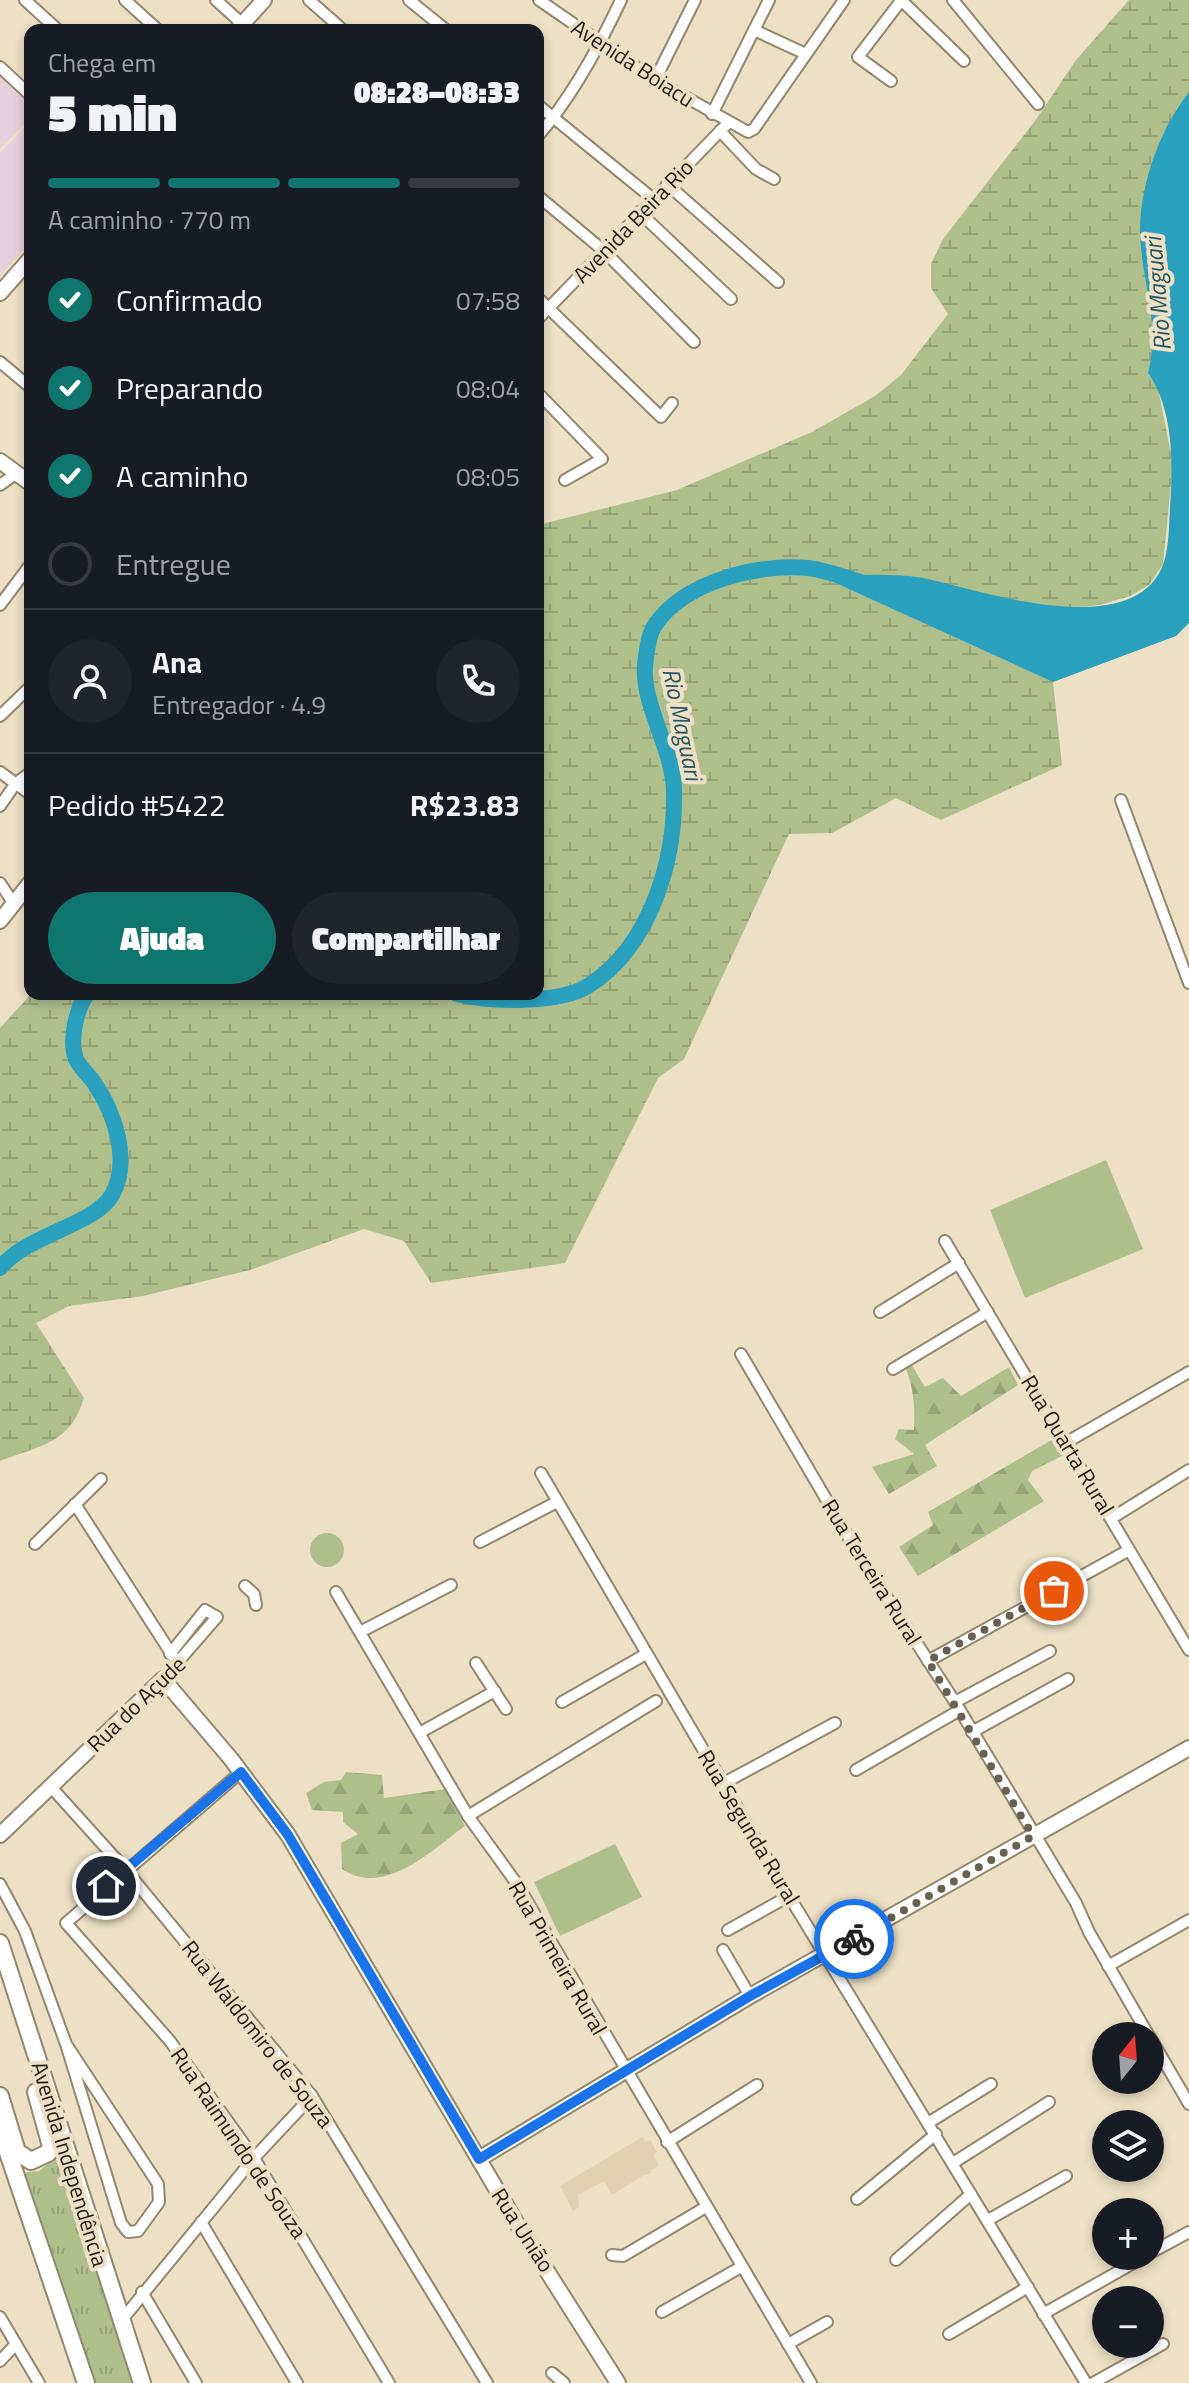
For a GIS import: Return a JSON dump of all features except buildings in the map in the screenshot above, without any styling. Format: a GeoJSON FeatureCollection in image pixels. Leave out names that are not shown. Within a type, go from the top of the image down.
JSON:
{"type":"FeatureCollection","features":[{"type":"Feature","properties":{"kind":"main road","name":"Avenida Independência"},"geometry":{"type":"LineString","coordinates":[[0,1943],[119,2322],[142,2383]]}},
{"type":"Feature","properties":{"kind":"main road"},"geometry":{"type":"LineString","coordinates":[[0,2096],[17,2152],[24,2159],[40,2159],[51,2146],[14,2015],[16,1993]]}},
{"type":"Feature","properties":{"kind":"main road"},"geometry":{"type":"LineString","coordinates":[[0,2129],[82,2380]]}},
{"type":"Feature","properties":{"kind":"street"},"geometry":{"type":"LineString","coordinates":[[25,0],[51,24]]}},
{"type":"Feature","properties":{"kind":"street"},"geometry":{"type":"LineString","coordinates":[[125,0],[151,24]]}},
{"type":"Feature","properties":{"kind":"street"},"geometry":{"type":"LineString","coordinates":[[216,0],[239,24]]}},
{"type":"Feature","properties":{"kind":"street"},"geometry":{"type":"LineString","coordinates":[[246,24],[264,0]]}},
{"type":"Feature","properties":{"kind":"street"},"geometry":{"type":"LineString","coordinates":[[309,0],[336,24]]}},
{"type":"Feature","properties":{"kind":"street"},"geometry":{"type":"LineString","coordinates":[[409,0],[439,24]]}},
{"type":"Feature","properties":{"kind":"street","name":"Avenida Boiacu"},"geometry":{"type":"LineString","coordinates":[[539,0],[599,45],[712,114],[756,169],[774,179]]}},
{"type":"Feature","properties":{"kind":"street"},"geometry":{"type":"LineString","coordinates":[[544,129],[599,45],[621,0]]}},
{"type":"Feature","properties":{"kind":"street"},"geometry":{"type":"LineString","coordinates":[[655,80],[695,0]]}},
{"type":"Feature","properties":{"kind":"street"},"geometry":{"type":"LineString","coordinates":[[712,114],[769,0]]}},
{"type":"Feature","properties":{"kind":"street"},"geometry":{"type":"LineString","coordinates":[[724,127],[752,131],[844,0]]}},
{"type":"Feature","properties":{"kind":"street"},"geometry":{"type":"LineString","coordinates":[[953,0],[1038,104]]}},
{"type":"Feature","properties":{"kind":"street"},"geometry":{"type":"LineString","coordinates":[[891,81],[858,57],[901,1],[964,61]]}},
{"type":"Feature","properties":{"kind":"street"},"geometry":{"type":"LineString","coordinates":[[754,30],[806,54]]}},
{"type":"Feature","properties":{"kind":"street"},"geometry":{"type":"LineString","coordinates":[[0,67],[24,89]]}},
{"type":"Feature","properties":{"kind":"street"},"geometry":{"type":"LineString","coordinates":[[544,110],[652,198]]}},
{"type":"Feature","properties":{"kind":"street","name":"Avenida Beira Rio"},"geometry":{"type":"LineString","coordinates":[[544,313],[724,127]]}},
{"type":"Feature","properties":{"kind":"street"},"geometry":{"type":"LineString","coordinates":[[667,184],[778,282]]}},
{"type":"Feature","properties":{"kind":"street"},"geometry":{"type":"LineString","coordinates":[[544,201],[604,251],[694,342]]}},
{"type":"Feature","properties":{"kind":"street"},"geometry":{"type":"LineString","coordinates":[[639,212],[731,299]]}},
{"type":"Feature","properties":{"kind":"street"},"geometry":{"type":"LineString","coordinates":[[0,293],[24,268]]}},
{"type":"Feature","properties":{"kind":"street"},"geometry":{"type":"LineString","coordinates":[[544,303],[661,417],[672,403]]}},
{"type":"Feature","properties":{"kind":"street"},"geometry":{"type":"LineString","coordinates":[[0,362],[24,382]]}},
{"type":"Feature","properties":{"kind":"street"},"geometry":{"type":"LineString","coordinates":[[544,399],[602,459],[565,480]]}},
{"type":"Feature","properties":{"kind":"street"},"geometry":{"type":"LineString","coordinates":[[0,461],[24,478]]}},
{"type":"Feature","properties":{"kind":"street"},"geometry":{"type":"LineString","coordinates":[[0,485],[17,473]]}},
{"type":"Feature","properties":{"kind":"street"},"geometry":{"type":"LineString","coordinates":[[0,605],[24,573]]}},
{"type":"Feature","properties":{"kind":"street"},"geometry":{"type":"LineString","coordinates":[[0,716],[24,693]]}},
{"type":"Feature","properties":{"kind":"street"},"geometry":{"type":"LineString","coordinates":[[0,772],[24,789]]}},
{"type":"Feature","properties":{"kind":"street"},"geometry":{"type":"LineString","coordinates":[[0,806],[16,783],[24,777]]}},
{"type":"Feature","properties":{"kind":"street"},"geometry":{"type":"LineString","coordinates":[[1121,800],[1189,983]]}},
{"type":"Feature","properties":{"kind":"street"},"geometry":{"type":"LineString","coordinates":[[0,883],[14,904]]}},
{"type":"Feature","properties":{"kind":"street"},"geometry":{"type":"LineString","coordinates":[[0,921],[24,891]]}},
{"type":"Feature","properties":{"kind":"street","name":"Rua Quarta Rural"},"geometry":{"type":"LineString","coordinates":[[945,1241],[1189,1650]]}},
{"type":"Feature","properties":{"kind":"street"},"geometry":{"type":"LineString","coordinates":[[880,1312],[959,1263]]}},
{"type":"Feature","properties":{"kind":"street"},"geometry":{"type":"LineString","coordinates":[[893,1369],[988,1312]]}},
{"type":"Feature","properties":{"kind":"street","name":"Rua Terceira Rural"},"geometry":{"type":"LineString","coordinates":[[741,1354],[768,1392],[783,1433],[958,1706],[1033,1836],[1076,1903],[1142,2022]]}},
{"type":"Feature","properties":{"kind":"street"},"geometry":{"type":"LineString","coordinates":[[1067,1442],[1189,1372]]}},
{"type":"Feature","properties":{"kind":"street"},"geometry":{"type":"LineString","coordinates":[[1112,1518],[1189,1470]]}},
{"type":"Feature","properties":{"kind":"street","name":"Rua Segunda Rural"},"geometry":{"type":"LineString","coordinates":[[541,1473],[695,1742],[724,1783],[789,1896],[1085,2382]]}},
{"type":"Feature","properties":{"kind":"street"},"geometry":{"type":"LineString","coordinates":[[35,1544],[101,1479]]}},
{"type":"Feature","properties":{"kind":"street"},"geometry":{"type":"LineString","coordinates":[[480,1542],[558,1499]]}},
{"type":"Feature","properties":{"kind":"street"},"geometry":{"type":"LineString","coordinates":[[75,1504],[178,1664]]}},
{"type":"Feature","properties":{"kind":"street"},"geometry":{"type":"LineString","coordinates":[[928,1661],[1129,1550]]}},
{"type":"Feature","properties":{"kind":"street"},"geometry":{"type":"LineString","coordinates":[[360,1632],[451,1585]]}},
{"type":"Feature","properties":{"kind":"street"},"geometry":{"type":"LineString","coordinates":[[245,1586],[254,1594],[256,1605]]}},
{"type":"Feature","properties":{"kind":"street","name":"Rua Primeira Rural"},"geometry":{"type":"LineString","coordinates":[[336,1592],[468,1816],[517,1884],[811,2383]]}},
{"type":"Feature","properties":{"kind":"street","name":"Rua do Açude"},"geometry":{"type":"LineString","coordinates":[[0,1835],[178,1664],[217,1617],[205,1610],[170,1654]]}},
{"type":"Feature","properties":{"kind":"street"},"geometry":{"type":"LineString","coordinates":[[856,1770],[1050,1651]]}},
{"type":"Feature","properties":{"kind":"street"},"geometry":{"type":"LineString","coordinates":[[562,1702],[646,1654]]}},
{"type":"Feature","properties":{"kind":"street"},"geometry":{"type":"LineString","coordinates":[[476,1663],[506,1709]]}},
{"type":"Feature","properties":{"kind":"street","name":"Rua União"},"geometry":{"type":"LineString","coordinates":[[163,1679],[241,1772],[288,1835],[479,2159],[618,2383]]}},
{"type":"Feature","properties":{"kind":"street"},"geometry":{"type":"LineString","coordinates":[[972,1732],[1068,1679]]}},
{"type":"Feature","properties":{"kind":"street"},"geometry":{"type":"LineString","coordinates":[[421,1732],[495,1691]]}},
{"type":"Feature","properties":{"kind":"street"},"geometry":{"type":"LineString","coordinates":[[468,1816],[656,1701]]}},
{"type":"Feature","properties":{"kind":"street"},"geometry":{"type":"LineString","coordinates":[[724,1783],[835,1723]]}},
{"type":"Feature","properties":{"kind":"street"},"geometry":{"type":"LineString","coordinates":[[479,2159],[827,1954],[1189,1748]]}},
{"type":"Feature","properties":{"kind":"street"},"geometry":{"type":"LineString","coordinates":[[125,1869],[241,1772]]}},
{"type":"Feature","properties":{"kind":"street","name":"Rua Waldomiro de Souza"},"geometry":{"type":"LineString","coordinates":[[51,1787],[125,1869],[312,2096],[487,2383]]}},
{"type":"Feature","properties":{"kind":"street","name":"Rua Raimundo de Souza"},"geometry":{"type":"LineString","coordinates":[[125,1869],[68,1920],[68,1926],[170,2041],[254,2158],[389,2383]]}},
{"type":"Feature","properties":{"kind":"street"},"geometry":{"type":"LineString","coordinates":[[0,1884],[25,1931],[66,2044],[121,2223],[128,2232],[138,2231],[157,2207],[160,2196],[158,2184],[66,2044]]}},
{"type":"Feature","properties":{"kind":"street"},"geometry":{"type":"LineString","coordinates":[[728,1930],[789,1896]]}},
{"type":"Feature","properties":{"kind":"street"},"geometry":{"type":"LineString","coordinates":[[1108,1966],[1189,1920]]}},
{"type":"Feature","properties":{"kind":"street"},"geometry":{"type":"LineString","coordinates":[[723,1950],[755,1996]]}},
{"type":"Feature","properties":{"kind":"street","name":"Rua Terceira Rural"},"geometry":{"type":"LineString","coordinates":[[1164,2060],[1189,2104]]}},
{"type":"Feature","properties":{"kind":"street"},"geometry":{"type":"LineString","coordinates":[[928,2123],[991,2084]]}},
{"type":"Feature","properties":{"kind":"street"},"geometry":{"type":"LineString","coordinates":[[667,2142],[757,2085]]}},
{"type":"Feature","properties":{"kind":"street"},"geometry":{"type":"LineString","coordinates":[[119,2322],[254,2158],[312,2096]]}},
{"type":"Feature","properties":{"kind":"street"},"geometry":{"type":"LineString","coordinates":[[953,2163],[1049,2102]]}},
{"type":"Feature","properties":{"kind":"street"},"geometry":{"type":"LineString","coordinates":[[857,2199],[936,2134]]}},
{"type":"Feature","properties":{"kind":"street"},"geometry":{"type":"LineString","coordinates":[[988,2220],[1066,2176]]}},
{"type":"Feature","properties":{"kind":"street"},"geometry":{"type":"LineString","coordinates":[[896,2260],[971,2194]]}},
{"type":"Feature","properties":{"kind":"street"},"geometry":{"type":"LineString","coordinates":[[612,2255],[623,2256],[706,2207]]}},
{"type":"Feature","properties":{"kind":"street"},"geometry":{"type":"LineString","coordinates":[[201,2222],[297,2383]]}},
{"type":"Feature","properties":{"kind":"street"},"geometry":{"type":"LineString","coordinates":[[1164,2246],[1189,2232]]}},
{"type":"Feature","properties":{"kind":"street"},"geometry":{"type":"LineString","coordinates":[[662,2312],[741,2267]]}},
{"type":"Feature","properties":{"kind":"street"},"geometry":{"type":"LineString","coordinates":[[1043,2314],[1121,2270]]}},
{"type":"Feature","properties":{"kind":"street"},"geometry":{"type":"LineString","coordinates":[[949,2334],[1028,2287]]}},
{"type":"Feature","properties":{"kind":"street"},"geometry":{"type":"LineString","coordinates":[[142,2292],[196,2383]]}},
{"type":"Feature","properties":{"kind":"street"},"geometry":{"type":"LineString","coordinates":[[0,2317],[39,2383]]}},
{"type":"Feature","properties":{"kind":"street"},"geometry":{"type":"LineString","coordinates":[[788,2344],[827,2322]]}},
{"type":"Feature","properties":{"kind":"street"},"geometry":{"type":"LineString","coordinates":[[0,2361],[16,2344]]}},
{"type":"Feature","properties":{"kind":"street"},"geometry":{"type":"LineString","coordinates":[[1085,2382],[1134,2358]]}},
{"type":"Feature","properties":{"kind":"street"},"geometry":{"type":"LineString","coordinates":[[552,2373],[564,2383]]}},
{"type":"Feature","properties":{"kind":"shaded area"},"geometry":{"type":"Polygon","coordinates":[[[0,75],[24,97],[24,124],[0,149],[0,75]]]}},
{"type":"Feature","properties":{"kind":"shaded area"},"geometry":{"type":"Polygon","coordinates":[[[24,128],[24,249],[0,276],[0,153],[24,128]]]}},
{"type":"Feature","properties":{"kind":"shaded area"},"geometry":{"type":"Polygon","coordinates":[[[642,2137],[646,2142],[650,2140],[657,2152],[653,2155],[659,2165],[650,2171],[652,2173],[612,2195],[604,2181],[578,2195],[579,2207],[573,2211],[560,2186],[642,2137]]]}},
{"type":"Feature","properties":{"kind":"green space"},"geometry":{"type":"Polygon","coordinates":[[[1129,0],[1189,0],[1189,92],[1177,108],[1160,147],[1140,232],[1154,318],[1153,351],[1148,373],[1158,388],[1173,464],[1163,564],[1149,585],[1130,596],[1100,605],[1060,609],[999,598],[821,576],[1053,682],[1062,765],[941,820],[896,798],[832,833],[789,834],[684,1059],[658,1078],[565,1263],[431,1283],[404,1241],[364,1229],[250,1270],[143,1296],[69,1306],[36,1323],[84,1398],[78,1413],[71,1425],[52,1441],[0,1461],[0,1028],[26,1000],[544,1000],[544,523],[677,490],[812,432],[875,396],[901,375],[948,314],[931,288],[931,264],[943,239],[1035,121],[1076,60],[1129,0]]]}},
{"type":"Feature","properties":{"kind":"green space"},"geometry":{"type":"Polygon","coordinates":[[[1106,1160],[1143,1249],[1025,1298],[990,1210],[1106,1160]]]}},
{"type":"Feature","properties":{"kind":"green space"},"geometry":{"type":"Polygon","coordinates":[[[911,1364],[925,1387],[943,1378],[961,1396],[1009,1367],[1018,1385],[925,1445],[937,1466],[889,1494],[872,1467],[914,1454],[895,1439],[899,1429],[914,1430],[913,1399],[906,1369],[911,1364]]]}},
{"type":"Feature","properties":{"kind":"green space"},"geometry":{"type":"Polygon","coordinates":[[[1055,1438],[1064,1455],[1032,1471],[1028,1480],[1044,1501],[918,1576],[899,1547],[933,1525],[928,1512],[1055,1438]]]}},
{"type":"Feature","properties":{"kind":"green space"},"geometry":{"type":"Polygon","coordinates":[[[327,1533],[339,1538],[344,1550],[339,1562],[327,1567],[315,1562],[310,1550],[315,1538],[327,1533]]]}},
{"type":"Feature","properties":{"kind":"green space"},"geometry":{"type":"Polygon","coordinates":[[[346,1772],[382,1775],[384,1798],[446,1789],[465,1826],[423,1858],[391,1874],[374,1878],[358,1876],[342,1869],[341,1843],[358,1834],[343,1822],[343,1812],[312,1810],[306,1793],[324,1782],[341,1780],[346,1772]]]}},
{"type":"Feature","properties":{"kind":"green space"},"geometry":{"type":"Polygon","coordinates":[[[615,1844],[642,1897],[560,1936],[534,1882],[615,1844]]]}},
{"type":"Feature","properties":{"kind":"green space"},"geometry":{"type":"Polygon","coordinates":[[[58,2156],[133,2383],[89,2383],[18,2173],[39,2171],[58,2156]]]}},
{"type":"Feature","properties":{"kind":"water"},"geometry":{"type":"Polygon","coordinates":[[[1189,92],[1189,623],[1176,636],[1053,682],[818,575],[915,577],[1019,601],[1056,606],[1092,607],[1123,601],[1148,587],[1164,562],[1167,549],[1171,456],[1163,404],[1148,373],[1152,336],[1141,250],[1141,213],[1148,176],[1161,140],[1189,92]]]}},
{"type":"Feature","properties":{"kind":"waterway","name":"Rio Maguari"},"geometry":{"type":"LineString","coordinates":[[544,999],[575,992],[610,969],[643,925],[664,872],[670,844],[674,789],[645,681],[648,644],[655,625],[684,597],[724,578],[745,573],[788,567],[808,568],[860,582]]}},
{"type":"Feature","properties":{"kind":"waterway","name":"Rio Maguari"},"geometry":{"type":"LineString","coordinates":[[0,1268],[27,1246],[91,1214],[112,1195],[118,1182],[120,1153],[114,1123],[102,1096],[74,1052],[75,1026],[84,1000]]}},
{"type":"Feature","properties":{"kind":"way so far"},"geometry":{"type":"LineString","coordinates":[[854,1939],[1033,1836],[928,1661],[1054,1591]]}},
{"type":"Feature","properties":{"kind":"route"},"geometry":{"type":"LineString","coordinates":[[106,1886],[241,1772],[288,1835],[373,1984],[479,2159],[750,1996],[854,1939]]}}]}
